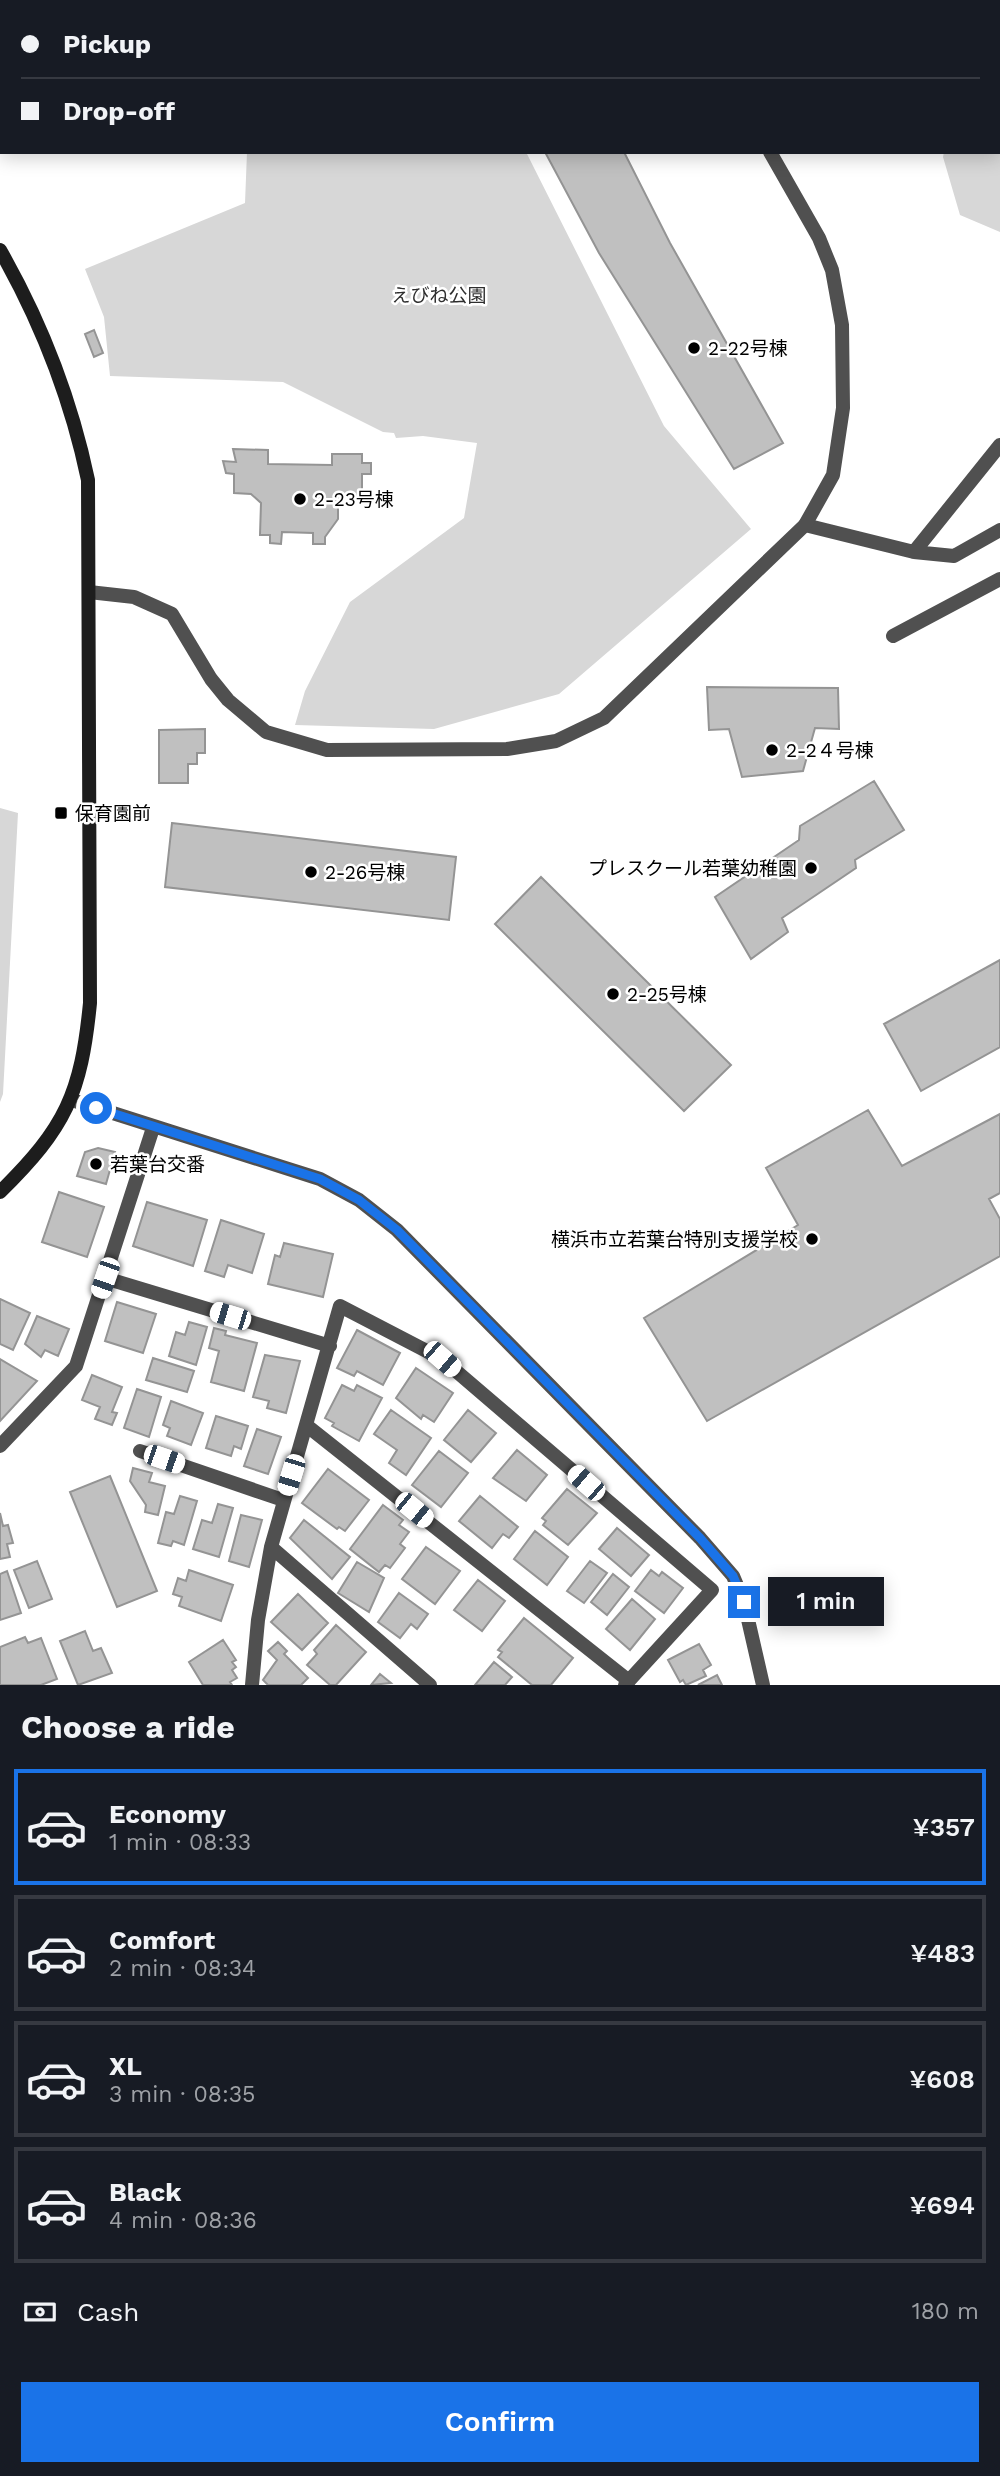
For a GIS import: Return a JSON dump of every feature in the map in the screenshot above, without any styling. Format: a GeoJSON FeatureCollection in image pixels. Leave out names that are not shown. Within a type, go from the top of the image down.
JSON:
{"type":"FeatureCollection","features":[{"type":"Feature","properties":{"kind":"street"},"geometry":{"type":"LineString","coordinates":[[89,592],[134,597],[172,614],[211,680],[228,700],[266,732],[327,750],[507,749],[556,741],[604,718],[805,525],[833,475],[842,408],[842,325],[828,260],[771,154]]}},
{"type":"Feature","properties":{"kind":"street"},"geometry":{"type":"LineString","coordinates":[[0,250],[36,321],[76,422],[88,480],[90,1003],[85,1049],[72,1100],[27,1165],[0,1192]]}},
{"type":"Feature","properties":{"kind":"street"},"geometry":{"type":"LineString","coordinates":[[914,552],[1000,445]]}},
{"type":"Feature","properties":{"kind":"street"},"geometry":{"type":"LineString","coordinates":[[805,525],[914,552],[954,556],[1000,530]]}},
{"type":"Feature","properties":{"kind":"street"},"geometry":{"type":"LineString","coordinates":[[893,636],[1000,579]]}},
{"type":"Feature","properties":{"kind":"street"},"geometry":{"type":"LineString","coordinates":[[72,1100],[320,1179],[359,1200],[397,1230],[700,1538],[733,1576],[744,1602],[763,1685]]}},
{"type":"Feature","properties":{"kind":"street"},"geometry":{"type":"LineString","coordinates":[[0,1446],[76,1366],[153,1128]]}},
{"type":"Feature","properties":{"kind":"street"},"geometry":{"type":"LineString","coordinates":[[105,1278],[330,1346]]}},
{"type":"Feature","properties":{"kind":"street"},"geometry":{"type":"LineString","coordinates":[[252,1685],[258,1620],[271,1547],[340,1306],[442,1359],[712,1590]]}},
{"type":"Feature","properties":{"kind":"street"},"geometry":{"type":"LineString","coordinates":[[306,1425],[627,1683],[712,1590],[733,1576]]}},
{"type":"Feature","properties":{"kind":"street"},"geometry":{"type":"LineString","coordinates":[[140,1451],[283,1500]]}},
{"type":"Feature","properties":{"kind":"street"},"geometry":{"type":"LineString","coordinates":[[271,1547],[430,1685]]}},
{"type":"Feature","properties":{"kind":"green space","name":"えびね公園"},"geometry":{"type":"Polygon","coordinates":[[[247,154],[527,154],[664,426],[751,529],[559,694],[434,729],[295,725],[305,691],[350,602],[464,518],[477,443],[423,436],[396,438],[394,433],[383,432],[283,382],[110,376],[104,317],[85,269],[245,203],[247,154]]]}},
{"type":"Feature","properties":{"kind":"green space"},"geometry":{"type":"Polygon","coordinates":[[[944,154],[1000,154],[1000,232],[960,215],[944,154]]]}},
{"type":"Feature","properties":{"kind":"green space"},"geometry":{"type":"Polygon","coordinates":[[[0,808],[18,813],[3,1094],[0,1102],[0,808]]]}},
{"type":"Feature","properties":{"kind":"building","name":"2-22号棟"},"geometry":{"type":"Polygon","coordinates":[[[546,154],[625,154],[670,243],[783,443],[734,469],[599,253],[546,154]]]}},
{"type":"Feature","properties":{"kind":"building"},"geometry":{"type":"Polygon","coordinates":[[[94,330],[103,353],[94,357],[85,334],[94,330]]]}},
{"type":"Feature","properties":{"kind":"building","name":"2-23号棟"},"geometry":{"type":"Polygon","coordinates":[[[233,449],[268,450],[268,464],[332,465],[332,454],[362,454],[362,463],[371,463],[371,474],[362,474],[362,496],[346,495],[338,505],[338,519],[325,537],[325,544],[313,544],[313,533],[282,532],[281,544],[270,543],[270,535],[260,535],[261,503],[251,494],[234,493],[234,474],[226,473],[223,461],[236,462],[233,449]]]}},
{"type":"Feature","properties":{"kind":"building","name":"2-2４号棟"},"geometry":{"type":"Polygon","coordinates":[[[707,687],[838,688],[839,729],[815,728],[803,771],[742,777],[729,729],[709,730],[707,687]]]}},
{"type":"Feature","properties":{"kind":"building"},"geometry":{"type":"Polygon","coordinates":[[[205,729],[205,753],[197,753],[197,764],[188,764],[188,783],[159,783],[159,730],[205,729]]]}},
{"type":"Feature","properties":{"kind":"building"},"geometry":{"type":"Polygon","coordinates":[[[874,781],[904,830],[855,860],[856,868],[782,918],[788,932],[751,959],[715,897],[799,840],[800,826],[874,781]]]}},
{"type":"Feature","properties":{"kind":"building","name":"2-26号棟"},"geometry":{"type":"Polygon","coordinates":[[[172,823],[456,857],[449,920],[165,887],[172,823]]]}},
{"type":"Feature","properties":{"kind":"building","name":"2-25号棟"},"geometry":{"type":"Polygon","coordinates":[[[541,877],[731,1065],[684,1111],[495,924],[541,877]]]}},
{"type":"Feature","properties":{"kind":"building"},"geometry":{"type":"Polygon","coordinates":[[[1000,960],[1000,1047],[921,1091],[884,1024],[1000,960]]]}},
{"type":"Feature","properties":{"kind":"building"},"geometry":{"type":"Polygon","coordinates":[[[868,1110],[902,1166],[1000,1114],[1000,1193],[989,1199],[1000,1219],[1000,1256],[707,1421],[644,1318],[798,1225],[766,1168],[868,1110]]]}},
{"type":"Feature","properties":{"kind":"building","name":"若葉台交番"},"geometry":{"type":"Polygon","coordinates":[[[98,1148],[115,1152],[106,1184],[77,1176],[85,1152],[98,1148]]]}},
{"type":"Feature","properties":{"kind":"building"},"geometry":{"type":"Polygon","coordinates":[[[59,1192],[104,1207],[87,1257],[42,1242],[59,1192]]]}},
{"type":"Feature","properties":{"kind":"building"},"geometry":{"type":"Polygon","coordinates":[[[147,1202],[207,1220],[193,1266],[133,1246],[147,1202]]]}},
{"type":"Feature","properties":{"kind":"building"},"geometry":{"type":"Polygon","coordinates":[[[221,1220],[264,1234],[252,1273],[228,1265],[224,1277],[205,1271],[221,1220]]]}},
{"type":"Feature","properties":{"kind":"building"},"geometry":{"type":"Polygon","coordinates":[[[284,1243],[333,1254],[323,1297],[268,1284],[275,1255],[280,1257],[284,1243]]]}},
{"type":"Feature","properties":{"kind":"building"},"geometry":{"type":"Polygon","coordinates":[[[0,1299],[30,1313],[13,1350],[0,1344],[0,1299]]]}},
{"type":"Feature","properties":{"kind":"building"},"geometry":{"type":"Polygon","coordinates":[[[117,1302],[156,1314],[143,1353],[105,1341],[117,1302]]]}},
{"type":"Feature","properties":{"kind":"building"},"geometry":{"type":"Polygon","coordinates":[[[37,1316],[69,1329],[58,1356],[45,1350],[41,1357],[25,1344],[37,1316]]]}},
{"type":"Feature","properties":{"kind":"building"},"geometry":{"type":"Polygon","coordinates":[[[189,1322],[207,1327],[196,1365],[169,1356],[176,1332],[185,1335],[189,1322]]]}},
{"type":"Feature","properties":{"kind":"building"},"geometry":{"type":"Polygon","coordinates":[[[214,1328],[226,1331],[225,1335],[257,1343],[244,1391],[211,1382],[219,1351],[209,1348],[214,1328]]]}},
{"type":"Feature","properties":{"kind":"building"},"geometry":{"type":"Polygon","coordinates":[[[357,1330],[400,1353],[383,1385],[357,1371],[354,1376],[337,1368],[357,1330]]]}},
{"type":"Feature","properties":{"kind":"building"},"geometry":{"type":"Polygon","coordinates":[[[265,1355],[300,1361],[286,1413],[267,1408],[269,1401],[253,1397],[265,1355]]]}},
{"type":"Feature","properties":{"kind":"building"},"geometry":{"type":"Polygon","coordinates":[[[153,1358],[194,1371],[187,1392],[146,1380],[153,1358]]]}},
{"type":"Feature","properties":{"kind":"building"},"geometry":{"type":"Polygon","coordinates":[[[0,1359],[37,1381],[0,1421],[0,1359]]]}},
{"type":"Feature","properties":{"kind":"building"},"geometry":{"type":"Polygon","coordinates":[[[416,1368],[453,1393],[434,1422],[423,1415],[421,1419],[396,1398],[416,1368]]]}},
{"type":"Feature","properties":{"kind":"building"},"geometry":{"type":"Polygon","coordinates":[[[92,1375],[122,1387],[112,1412],[117,1413],[112,1425],[95,1419],[100,1407],[82,1400],[92,1375]]]}},
{"type":"Feature","properties":{"kind":"building"},"geometry":{"type":"Polygon","coordinates":[[[342,1385],[354,1391],[357,1385],[382,1398],[359,1441],[332,1426],[334,1423],[325,1418],[342,1385]]]}},
{"type":"Feature","properties":{"kind":"building"},"geometry":{"type":"Polygon","coordinates":[[[137,1389],[161,1397],[149,1437],[124,1428],[137,1389]]]}},
{"type":"Feature","properties":{"kind":"building"},"geometry":{"type":"Polygon","coordinates":[[[171,1401],[203,1413],[191,1445],[167,1436],[170,1428],[163,1425],[171,1401]]]}},
{"type":"Feature","properties":{"kind":"building"},"geometry":{"type":"Polygon","coordinates":[[[391,1410],[431,1438],[406,1475],[389,1463],[397,1450],[374,1434],[391,1410]]]}},
{"type":"Feature","properties":{"kind":"building"},"geometry":{"type":"Polygon","coordinates":[[[468,1410],[496,1433],[471,1462],[444,1440],[468,1410]]]}},
{"type":"Feature","properties":{"kind":"building"},"geometry":{"type":"Polygon","coordinates":[[[216,1416],[248,1426],[241,1449],[234,1446],[231,1456],[206,1448],[216,1416]]]}},
{"type":"Feature","properties":{"kind":"building"},"geometry":{"type":"Polygon","coordinates":[[[257,1429],[281,1437],[268,1474],[244,1466],[257,1429]]]}},
{"type":"Feature","properties":{"kind":"building"},"geometry":{"type":"Polygon","coordinates":[[[517,1450],[547,1475],[526,1501],[493,1478],[517,1450]]]}},
{"type":"Feature","properties":{"kind":"building"},"geometry":{"type":"Polygon","coordinates":[[[439,1451],[468,1473],[441,1507],[412,1485],[439,1451]]]}},
{"type":"Feature","properties":{"kind":"building"},"geometry":{"type":"Polygon","coordinates":[[[133,1468],[152,1473],[149,1482],[165,1486],[158,1515],[145,1512],[146,1505],[130,1481],[133,1468]]]}},
{"type":"Feature","properties":{"kind":"building"},"geometry":{"type":"Polygon","coordinates":[[[328,1469],[369,1500],[345,1531],[339,1527],[337,1529],[302,1503],[328,1469]]]}},
{"type":"Feature","properties":{"kind":"building"},"geometry":{"type":"Polygon","coordinates":[[[110,1476],[157,1591],[117,1607],[70,1492],[110,1476]]]}},
{"type":"Feature","properties":{"kind":"building"},"geometry":{"type":"Polygon","coordinates":[[[567,1489],[597,1513],[568,1545],[543,1525],[546,1521],[542,1518],[567,1489]]]}},
{"type":"Feature","properties":{"kind":"building"},"geometry":{"type":"Polygon","coordinates":[[[180,1496],[197,1501],[184,1545],[173,1541],[171,1546],[158,1543],[166,1512],[174,1514],[180,1496]]]}},
{"type":"Feature","properties":{"kind":"building"},"geometry":{"type":"Polygon","coordinates":[[[480,1496],[518,1527],[509,1538],[503,1534],[492,1548],[459,1521],[480,1496]]]}},
{"type":"Feature","properties":{"kind":"building"},"geometry":{"type":"Polygon","coordinates":[[[218,1504],[233,1508],[219,1557],[193,1549],[202,1520],[212,1523],[218,1504]]]}},
{"type":"Feature","properties":{"kind":"building"},"geometry":{"type":"Polygon","coordinates":[[[383,1505],[403,1520],[399,1525],[409,1532],[400,1544],[405,1548],[390,1568],[385,1565],[379,1572],[350,1549],[383,1505]]]}},
{"type":"Feature","properties":{"kind":"building"},"geometry":{"type":"Polygon","coordinates":[[[0,1513],[3,1526],[8,1525],[13,1543],[7,1544],[10,1557],[0,1559],[0,1513]]]}},
{"type":"Feature","properties":{"kind":"building"},"geometry":{"type":"Polygon","coordinates":[[[241,1515],[262,1520],[249,1567],[229,1561],[241,1515]]]}},
{"type":"Feature","properties":{"kind":"building"},"geometry":{"type":"Polygon","coordinates":[[[304,1520],[350,1557],[332,1579],[290,1538],[304,1520]]]}},
{"type":"Feature","properties":{"kind":"building"},"geometry":{"type":"Polygon","coordinates":[[[617,1528],[649,1555],[631,1576],[599,1549],[617,1528]]]}},
{"type":"Feature","properties":{"kind":"building"},"geometry":{"type":"Polygon","coordinates":[[[535,1531],[568,1557],[547,1585],[514,1559],[535,1531]]]}},
{"type":"Feature","properties":{"kind":"building"},"geometry":{"type":"Polygon","coordinates":[[[426,1547],[460,1571],[435,1604],[402,1579],[426,1547]]]}},
{"type":"Feature","properties":{"kind":"building"},"geometry":{"type":"Polygon","coordinates":[[[37,1561],[52,1599],[29,1608],[14,1570],[37,1561]]]}},
{"type":"Feature","properties":{"kind":"building"},"geometry":{"type":"Polygon","coordinates":[[[590,1561],[607,1573],[584,1603],[567,1591],[590,1561]]]}},
{"type":"Feature","properties":{"kind":"building"},"geometry":{"type":"Polygon","coordinates":[[[357,1562],[384,1578],[369,1612],[338,1593],[357,1562]]]}},
{"type":"Feature","properties":{"kind":"building"},"geometry":{"type":"Polygon","coordinates":[[[189,1570],[233,1585],[221,1621],[179,1606],[182,1597],[173,1594],[178,1578],[186,1581],[189,1570]]]}},
{"type":"Feature","properties":{"kind":"building"},"geometry":{"type":"Polygon","coordinates":[[[651,1570],[659,1576],[662,1572],[683,1588],[664,1613],[635,1591],[651,1570]]]}},
{"type":"Feature","properties":{"kind":"building"},"geometry":{"type":"Polygon","coordinates":[[[7,1571],[21,1613],[0,1620],[0,1574],[7,1571]]]}},
{"type":"Feature","properties":{"kind":"building"},"geometry":{"type":"Polygon","coordinates":[[[613,1574],[629,1587],[607,1615],[591,1602],[613,1574]]]}},
{"type":"Feature","properties":{"kind":"building"},"geometry":{"type":"Polygon","coordinates":[[[478,1580],[505,1601],[482,1631],[454,1610],[478,1580]]]}},
{"type":"Feature","properties":{"kind":"building"},"geometry":{"type":"Polygon","coordinates":[[[399,1593],[428,1614],[417,1629],[411,1624],[400,1638],[378,1622],[399,1593]]]}},
{"type":"Feature","properties":{"kind":"building"},"geometry":{"type":"Polygon","coordinates":[[[298,1594],[328,1623],[302,1650],[271,1622],[298,1594]]]}},
{"type":"Feature","properties":{"kind":"building"},"geometry":{"type":"Polygon","coordinates":[[[632,1599],[655,1619],[630,1650],[606,1629],[632,1599]]]}},
{"type":"Feature","properties":{"kind":"building"},"geometry":{"type":"Polygon","coordinates":[[[524,1618],[573,1658],[551,1685],[532,1685],[498,1657],[502,1652],[498,1650],[524,1618]]]}},
{"type":"Feature","properties":{"kind":"building"},"geometry":{"type":"Polygon","coordinates":[[[336,1625],[366,1652],[336,1685],[330,1685],[307,1665],[317,1654],[314,1650],[336,1625]]]}},
{"type":"Feature","properties":{"kind":"building"},"geometry":{"type":"Polygon","coordinates":[[[85,1631],[93,1651],[101,1648],[112,1673],[78,1685],[60,1641],[85,1631]]]}},
{"type":"Feature","properties":{"kind":"building"},"geometry":{"type":"Polygon","coordinates":[[[25,1637],[28,1643],[41,1638],[57,1679],[41,1685],[0,1685],[0,1647],[25,1637]]]}},
{"type":"Feature","properties":{"kind":"building"},"geometry":{"type":"Polygon","coordinates":[[[223,1640],[236,1660],[232,1662],[236,1667],[232,1670],[237,1678],[230,1682],[232,1685],[203,1685],[189,1662],[223,1640]]]}},
{"type":"Feature","properties":{"kind":"building"},"geometry":{"type":"Polygon","coordinates":[[[278,1642],[287,1651],[284,1654],[308,1678],[301,1685],[268,1685],[263,1680],[277,1660],[268,1651],[278,1642]]]}},
{"type":"Feature","properties":{"kind":"building"},"geometry":{"type":"Polygon","coordinates":[[[699,1644],[711,1665],[703,1670],[706,1676],[686,1685],[683,1680],[680,1682],[668,1660],[699,1644]]]}},
{"type":"Feature","properties":{"kind":"building"},"geometry":{"type":"Polygon","coordinates":[[[494,1662],[512,1677],[505,1685],[475,1685],[494,1662]]]}},
{"type":"Feature","properties":{"kind":"building"},"geometry":{"type":"Polygon","coordinates":[[[380,1674],[391,1683],[371,1685],[380,1674]]]}},
{"type":"Feature","properties":{"kind":"building"},"geometry":{"type":"Polygon","coordinates":[[[717,1675],[722,1685],[698,1685],[717,1675]]]}},
{"type":"Feature","properties":{"kind":"place","name":"2-22号棟"},"geometry":{"type":"Point","coordinates":[694,348]}},
{"type":"Feature","properties":{"kind":"place","name":"2-23号棟"},"geometry":{"type":"Point","coordinates":[300,499]}},
{"type":"Feature","properties":{"kind":"place","name":"2-2４号棟"},"geometry":{"type":"Point","coordinates":[772,750]}},
{"type":"Feature","properties":{"kind":"place","name":"保育園前"},"geometry":{"type":"Point","coordinates":[61,813]}},
{"type":"Feature","properties":{"kind":"place","name":"プレスクール若葉幼稚園"},"geometry":{"type":"Point","coordinates":[811,868]}},
{"type":"Feature","properties":{"kind":"place","name":"2-26号棟"},"geometry":{"type":"Point","coordinates":[311,872]}},
{"type":"Feature","properties":{"kind":"place","name":"2-25号棟"},"geometry":{"type":"Point","coordinates":[613,994]}},
{"type":"Feature","properties":{"kind":"place","name":"若葉台交番"},"geometry":{"type":"Point","coordinates":[96,1164]}},
{"type":"Feature","properties":{"kind":"place","name":"横浜市立若葉台特別支援学校"},"geometry":{"type":"Point","coordinates":[812,1239]}},
{"type":"Feature","properties":{"kind":"route"},"geometry":{"type":"LineString","coordinates":[[96,1108],[320,1179],[359,1200],[397,1230],[700,1538],[733,1576],[744,1602]]}}]}
